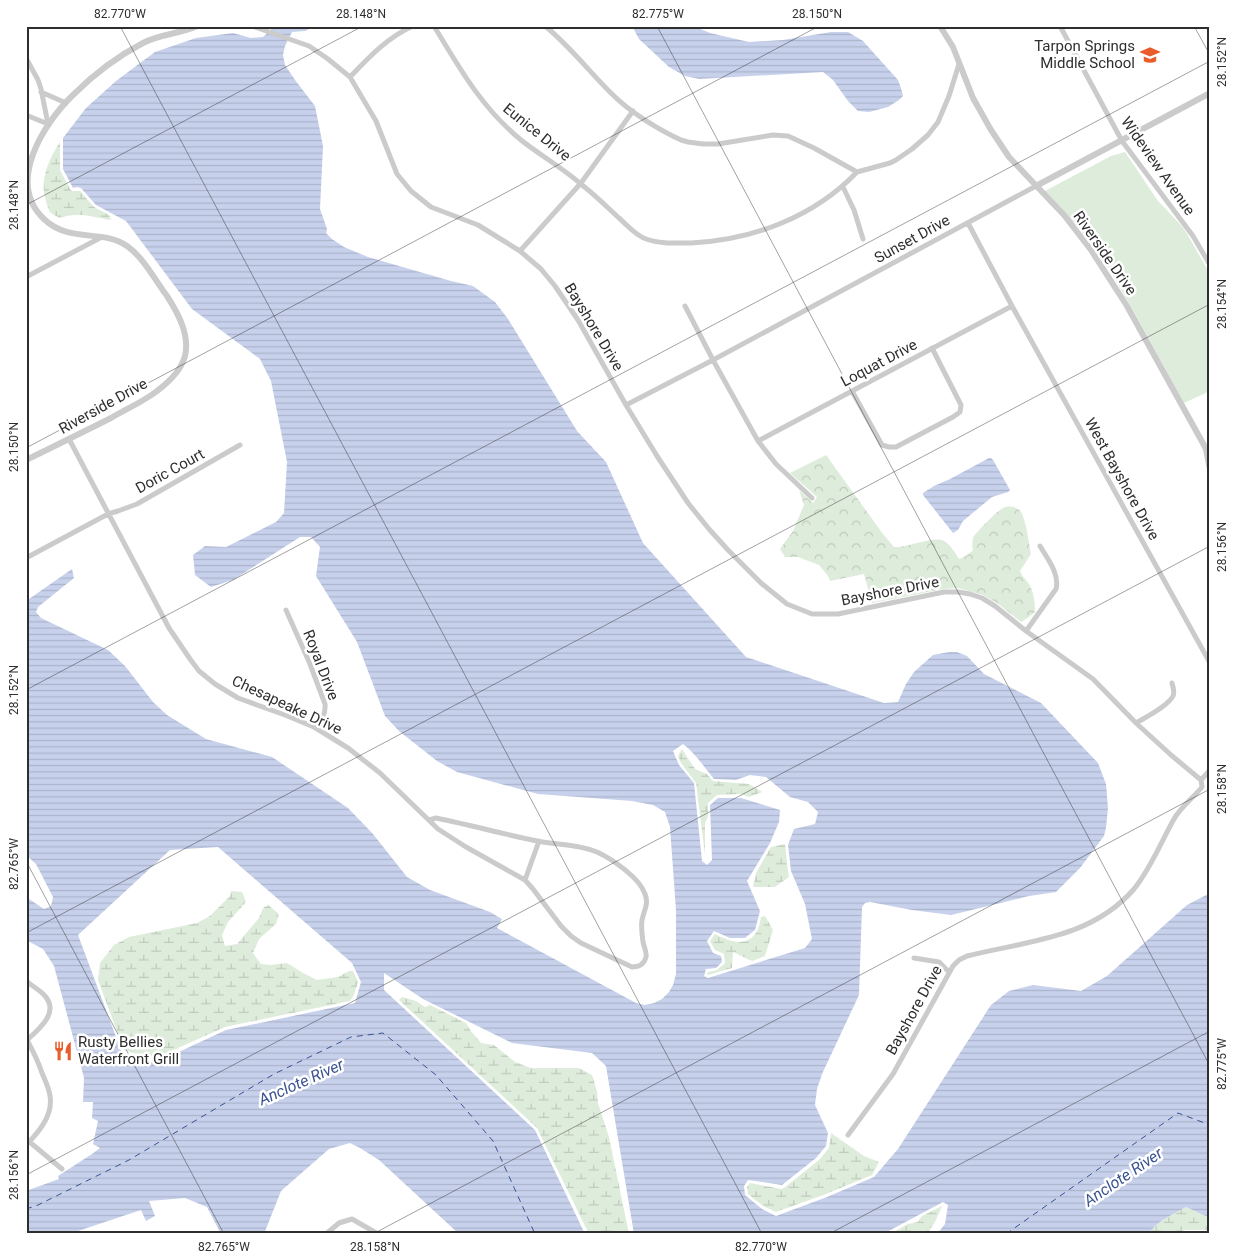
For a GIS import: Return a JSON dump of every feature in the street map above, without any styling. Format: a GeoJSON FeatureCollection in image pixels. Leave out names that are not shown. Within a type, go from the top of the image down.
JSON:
{"type":"FeatureCollection","features":[{"type":"Feature","properties":{"kind":"street","name":"Riverside Drive"},"geometry":{"type":"LineString","coordinates":[[26,460],[156,392],[174,376],[185,356],[186,344],[180,320],[144,263],[124,244],[113,240],[67,233],[55,228],[41,216],[32,203],[28,188],[28,177],[29,165],[48,124],[80,88],[97,74],[143,43],[156,37],[189,30],[197,26]]}},
{"type":"Feature","properties":{"kind":"street","name":"Bayshore Drive"},"geometry":{"type":"LineString","coordinates":[[252,26],[295,40],[318,51],[350,77],[376,121],[396,174],[411,192],[431,207],[478,226],[520,250],[540,269],[564,298],[578,320],[626,405],[688,502],[709,529],[774,595],[787,604],[812,614],[838,614],[944,592],[958,592],[982,598],[1093,679],[1136,723],[1201,780],[1202,787],[1176,816],[1143,876],[1121,902],[1109,912],[1079,929],[967,956],[959,960],[949,972],[892,1074],[848,1135]]}},
{"type":"Feature","properties":{"kind":"street"},"geometry":{"type":"LineString","coordinates":[[350,77],[378,48],[396,35],[414,26]]}},
{"type":"Feature","properties":{"kind":"street","name":"Eunice Drive"},"geometry":{"type":"LineString","coordinates":[[434,26],[462,73],[488,108],[521,140],[581,183],[644,238],[679,243],[712,241],[748,234],[801,214],[843,187]]}},
{"type":"Feature","properties":{"kind":"street"},"geometry":{"type":"LineString","coordinates":[[545,26],[567,45],[613,95],[633,111],[681,140],[703,144],[718,144],[773,135],[788,136],[857,172]]}},
{"type":"Feature","properties":{"kind":"street","name":"Riverside Drive"},"geometry":{"type":"LineString","coordinates":[[940,26],[948,38],[974,98],[994,135],[1014,163],[1064,215],[1091,250],[1127,306],[1207,449]]}},
{"type":"Feature","properties":{"kind":"street","name":"Wideview Avenue"},"geometry":{"type":"LineString","coordinates":[[1060,26],[1122,141],[1193,236],[1210,265]]}},
{"type":"Feature","properties":{"kind":"street"},"geometry":{"type":"LineString","coordinates":[[26,58],[38,80],[48,124]]}},
{"type":"Feature","properties":{"kind":"street"},"geometry":{"type":"LineString","coordinates":[[863,239],[854,210],[843,187],[857,172],[896,160],[912,150],[928,135],[938,122],[960,64]]}},
{"type":"Feature","properties":{"kind":"street"},"geometry":{"type":"LineString","coordinates":[[42,92],[66,103]]}},
{"type":"Feature","properties":{"kind":"street","name":"Sunset Drive"},"geometry":{"type":"LineString","coordinates":[[626,405],[1210,93]]}},
{"type":"Feature","properties":{"kind":"street"},"geometry":{"type":"LineString","coordinates":[[520,250],[581,183],[633,111]]}},
{"type":"Feature","properties":{"kind":"street"},"geometry":{"type":"LineString","coordinates":[[26,115],[48,124]]}},
{"type":"Feature","properties":{"kind":"street","name":"West Bayshore Drive"},"geometry":{"type":"LineString","coordinates":[[968,223],[1210,663]]}},
{"type":"Feature","properties":{"kind":"street"},"geometry":{"type":"LineString","coordinates":[[26,277],[100,238]]}},
{"type":"Feature","properties":{"kind":"street"},"geometry":{"type":"LineString","coordinates":[[685,306],[758,441],[776,464],[812,498]]}},
{"type":"Feature","properties":{"kind":"street","name":"Loquat Drive"},"geometry":{"type":"LineString","coordinates":[[758,441],[1012,306]]}},
{"type":"Feature","properties":{"kind":"street"},"geometry":{"type":"LineString","coordinates":[[852,391],[882,445],[889,447],[896,447],[953,417],[960,412],[961,405],[932,348]]}},
{"type":"Feature","properties":{"kind":"street","name":"Chesapeake Drive"},"geometry":{"type":"LineString","coordinates":[[69,439],[169,628],[199,671],[238,698],[314,727],[333,738],[364,759],[438,829],[524,880],[561,926],[582,943],[632,967],[638,967],[642,964],[646,958],[642,919],[647,901],[645,892],[637,882],[597,852],[539,841]]}},
{"type":"Feature","properties":{"kind":"street","name":"Doric Court"},"geometry":{"type":"LineString","coordinates":[[26,558],[108,514],[137,504],[240,446]]}},
{"type":"Feature","properties":{"kind":"street"},"geometry":{"type":"LineString","coordinates":[[1207,449],[1210,472]]}},
{"type":"Feature","properties":{"kind":"street"},"geometry":{"type":"LineString","coordinates":[[1026,631],[1058,584],[1056,576],[1040,546]]}},
{"type":"Feature","properties":{"kind":"street","name":"Royal Drive"},"geometry":{"type":"LineString","coordinates":[[286,610],[325,704],[326,709],[323,718],[314,727]]}},
{"type":"Feature","properties":{"kind":"street"},"geometry":{"type":"LineString","coordinates":[[1136,723],[1160,709],[1174,695],[1172,683]]}},
{"type":"Feature","properties":{"kind":"street"},"geometry":{"type":"LineString","coordinates":[[1201,780],[1210,770]]}},
{"type":"Feature","properties":{"kind":"street"},"geometry":{"type":"LineString","coordinates":[[429,820],[436,818],[539,841],[524,880]]}},
{"type":"Feature","properties":{"kind":"street"},"geometry":{"type":"LineString","coordinates":[[914,958],[939,962],[949,972]]}},
{"type":"Feature","properties":{"kind":"street"},"geometry":{"type":"LineString","coordinates":[[26,981],[44,995],[50,1006],[46,1022],[27,1041],[34,1053],[50,1096],[50,1108],[47,1118],[42,1128],[28,1140],[62,1169]]}},
{"type":"Feature","properties":{"kind":"street"},"geometry":{"type":"LineString","coordinates":[[326,1234],[339,1223],[352,1219],[378,1234]]}},
{"type":"Feature","properties":{"kind":"green space"},"geometry":{"type":"Polygon","coordinates":[[[60,142],[60,170],[70,189],[72,191],[80,191],[94,207],[109,215],[111,220],[80,215],[60,218],[50,212],[44,193],[44,178],[52,155],[60,142]]]}},
{"type":"Feature","properties":{"kind":"green space"},"geometry":{"type":"Polygon","coordinates":[[[1125,152],[1158,201],[1186,232],[1210,274],[1210,391],[1184,403],[1132,308],[1097,250],[1045,191],[1111,156],[1125,152]]]}},
{"type":"Feature","properties":{"kind":"green space"},"geometry":{"type":"Polygon","coordinates":[[[826,455],[894,547],[940,540],[948,544],[959,559],[973,550],[973,538],[996,513],[1005,507],[1018,509],[1024,520],[1031,554],[1020,571],[1031,589],[1035,612],[1021,622],[997,603],[983,595],[958,588],[943,589],[872,603],[864,574],[830,581],[819,565],[798,557],[785,557],[780,549],[793,531],[804,505],[799,490],[813,503],[817,497],[790,473],[826,455]]]}},
{"type":"Feature","properties":{"kind":"green space"},"geometry":{"type":"Polygon","coordinates":[[[682,749],[695,769],[707,774],[713,781],[749,784],[762,792],[749,797],[741,794],[717,795],[708,803],[708,817],[705,823],[705,855],[696,783],[678,756],[682,749]]]}},
{"type":"Feature","properties":{"kind":"green space"},"geometry":{"type":"Polygon","coordinates":[[[785,844],[789,877],[775,887],[753,887],[756,873],[771,847],[785,844]]]}},
{"type":"Feature","properties":{"kind":"green space"},"geometry":{"type":"Polygon","coordinates":[[[231,891],[242,892],[246,902],[228,922],[222,935],[225,946],[237,944],[259,918],[263,908],[268,905],[279,914],[276,924],[259,939],[253,953],[261,964],[287,963],[317,980],[338,977],[353,971],[358,982],[350,1001],[225,1027],[160,1056],[147,1057],[124,1050],[98,980],[100,963],[114,945],[129,937],[197,923],[210,916],[230,896],[231,891]]]}},
{"type":"Feature","properties":{"kind":"green space"},"geometry":{"type":"Polygon","coordinates":[[[765,916],[773,930],[765,956],[752,961],[733,952],[732,968],[708,975],[708,972],[717,970],[725,963],[724,954],[715,950],[710,941],[715,934],[731,941],[742,942],[752,938],[759,927],[761,917],[765,916]]]}},
{"type":"Feature","properties":{"kind":"green space"},"geometry":{"type":"Polygon","coordinates":[[[402,997],[416,1001],[425,1007],[430,1005],[466,1023],[481,1043],[494,1045],[515,1062],[531,1068],[579,1068],[592,1075],[597,1091],[598,1103],[609,1137],[629,1234],[589,1234],[537,1128],[399,1000],[402,997]]]}},
{"type":"Feature","properties":{"kind":"green space"},"geometry":{"type":"Polygon","coordinates":[[[831,1133],[864,1156],[879,1162],[872,1175],[776,1212],[763,1206],[748,1194],[747,1187],[750,1183],[784,1188],[819,1160],[829,1148],[831,1133]]]}},
{"type":"Feature","properties":{"kind":"green space"},"geometry":{"type":"Polygon","coordinates":[[[942,1206],[927,1234],[890,1234],[908,1224],[918,1222],[922,1216],[942,1206]]]}},
{"type":"Feature","properties":{"kind":"green space"},"geometry":{"type":"Polygon","coordinates":[[[1186,1207],[1210,1218],[1210,1232],[1206,1230],[1184,1230],[1175,1234],[1149,1234],[1160,1222],[1186,1207]]]}},
{"type":"Feature","properties":{"kind":"water","name":"Anclote River"},"geometry":{"type":"Polygon","coordinates":[[[271,26],[315,26],[305,31],[292,32],[283,55],[285,65],[315,106],[323,146],[320,209],[327,229],[326,233],[344,247],[368,257],[473,286],[495,302],[508,319],[577,431],[606,462],[643,543],[746,657],[884,703],[898,702],[914,672],[933,655],[957,652],[967,656],[984,674],[1041,703],[1098,763],[1106,784],[1108,808],[1104,836],[1080,868],[1056,892],[1029,896],[951,915],[870,902],[865,903],[862,907],[859,995],[822,1074],[817,1089],[815,1105],[828,1133],[826,1146],[816,1158],[782,1185],[748,1180],[744,1186],[745,1195],[762,1209],[776,1216],[874,1177],[898,1149],[991,1005],[1009,991],[1033,985],[1081,991],[1107,976],[1187,905],[1210,893],[1210,1218],[1186,1207],[1160,1222],[1149,1234],[937,1234],[945,1224],[948,1205],[943,1202],[883,1234],[634,1234],[606,1066],[592,1053],[512,1043],[423,999],[384,973],[384,990],[535,1130],[585,1234],[459,1234],[379,1160],[350,1143],[329,1149],[281,1191],[264,1234],[221,1234],[207,1207],[185,1198],[149,1201],[155,1216],[146,1221],[141,1210],[69,1234],[26,1234],[26,1191],[59,1179],[58,1176],[100,1148],[93,1144],[98,1121],[92,1118],[93,1102],[83,1102],[84,1078],[54,966],[43,949],[26,940],[26,897],[44,909],[51,906],[53,897],[36,864],[26,855],[26,604],[29,599],[72,569],[74,578],[38,607],[36,612],[41,618],[108,650],[125,666],[153,702],[167,715],[206,739],[272,757],[348,808],[373,834],[407,877],[430,890],[490,912],[502,919],[497,928],[636,1003],[645,1005],[662,999],[673,985],[676,974],[676,910],[670,827],[665,812],[653,805],[632,801],[538,794],[457,772],[437,761],[399,731],[385,716],[357,642],[316,576],[320,547],[311,537],[300,537],[233,580],[211,587],[195,575],[193,555],[205,546],[226,547],[276,522],[284,513],[287,462],[271,381],[260,359],[192,309],[126,221],[96,205],[81,188],[73,188],[63,169],[63,138],[86,108],[116,81],[155,52],[196,38],[233,33],[251,38],[263,37],[271,30],[271,26]],[[683,744],[673,751],[679,765],[694,783],[702,861],[707,865],[712,860],[710,805],[718,798],[741,798],[780,810],[779,822],[770,843],[747,881],[760,911],[755,930],[745,938],[730,938],[714,931],[707,941],[713,953],[721,956],[722,962],[716,968],[706,969],[704,976],[708,978],[805,948],[812,939],[805,904],[791,871],[788,845],[794,829],[815,824],[818,812],[808,802],[790,797],[766,777],[750,775],[736,780],[714,779],[696,756],[683,744]],[[218,847],[170,850],[78,935],[122,1053],[155,1063],[226,1030],[355,1003],[361,982],[352,963],[218,847]]]}},
{"type":"Feature","properties":{"kind":"water"},"geometry":{"type":"Polygon","coordinates":[[[632,26],[693,26],[710,33],[749,42],[783,40],[831,32],[848,32],[863,41],[898,80],[903,96],[888,107],[869,112],[858,111],[848,101],[833,80],[823,72],[699,79],[685,76],[669,67],[639,39],[632,26]]]}},
{"type":"Feature","properties":{"kind":"water"},"geometry":{"type":"Polygon","coordinates":[[[989,458],[993,460],[1010,490],[992,497],[963,521],[958,530],[953,533],[923,493],[989,458]]]}},
{"type":"Feature","properties":{"kind":"ferry route"},"geometry":{"type":"LineString","coordinates":[[26,1209],[38,1205],[129,1160],[274,1074],[351,1037],[383,1033],[436,1075],[493,1141],[535,1234]]}},
{"type":"Feature","properties":{"kind":"ferry route"},"geometry":{"type":"LineString","coordinates":[[1006,1234],[1178,1113],[1210,1125]]}},
{"type":"Feature","properties":{"kind":"place","name":"Tarpon Springs Middle School"},"geometry":{"type":"Point","coordinates":[1150,55]}},
{"type":"Feature","properties":{"kind":"place","name":"Rusty Bellies Waterfront Grill"},"geometry":{"type":"Point","coordinates":[63,1051]}}]}
